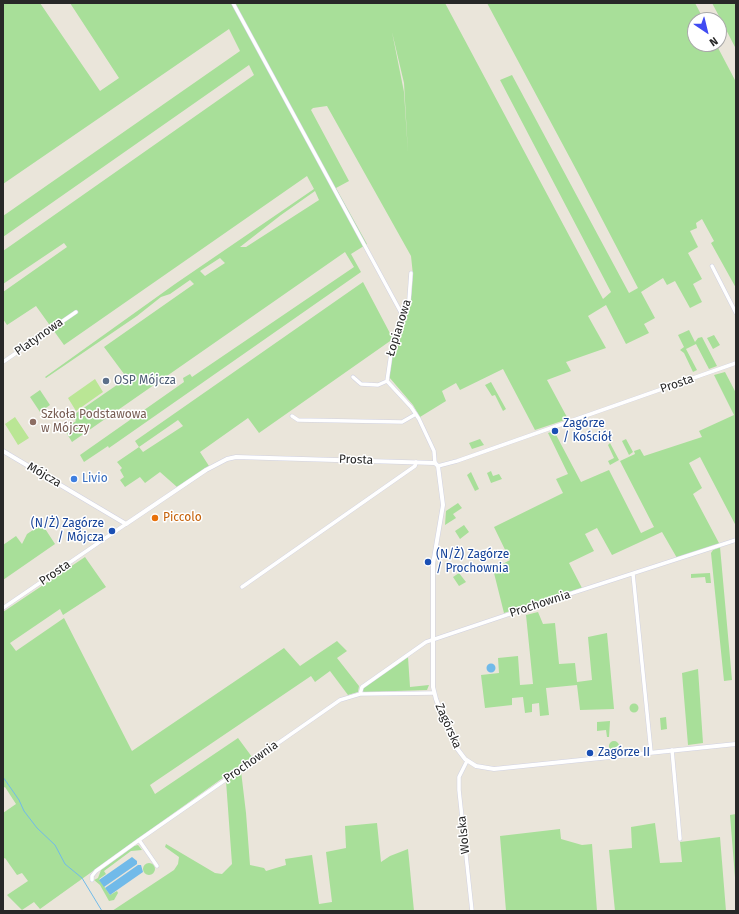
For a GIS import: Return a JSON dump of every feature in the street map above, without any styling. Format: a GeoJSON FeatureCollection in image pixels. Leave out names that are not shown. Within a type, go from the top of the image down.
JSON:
{"type":"FeatureCollection","features":[{"type":"Feature","properties":{"kind":"street"},"geometry":{"type":"LineString","coordinates":[[233,3],[404,318]]}},
{"type":"Feature","properties":{"kind":"street"},"geometry":{"type":"LineString","coordinates":[[712,266],[736,313]]}},
{"type":"Feature","properties":{"kind":"street","name":"Łopianowa"},"geometry":{"type":"LineString","coordinates":[[386,381],[393,340],[404,318],[409,300],[411,273]]}},
{"type":"Feature","properties":{"kind":"street","name":"Platynowa"},"geometry":{"type":"LineString","coordinates":[[3,362],[76,312]]}},
{"type":"Feature","properties":{"kind":"street","name":"Prosta"},"geometry":{"type":"LineString","coordinates":[[3,608],[206,470],[227,458],[416,462],[437,465],[457,461],[736,363]]}},
{"type":"Feature","properties":{"kind":"street"},"geometry":{"type":"LineString","coordinates":[[353,376],[361,384],[378,385],[386,381],[416,414],[434,451],[437,465]]}},
{"type":"Feature","properties":{"kind":"street"},"geometry":{"type":"LineString","coordinates":[[292,416],[298,420],[402,422],[416,414]]}},
{"type":"Feature","properties":{"kind":"street","name":"Mójcza"},"geometry":{"type":"LineString","coordinates":[[3,451],[126,524]]}},
{"type":"Feature","properties":{"kind":"street"},"geometry":{"type":"LineString","coordinates":[[242,587],[415,466],[416,462]]}},
{"type":"Feature","properties":{"kind":"street","name":"Zagórska"},"geometry":{"type":"LineString","coordinates":[[437,465],[443,511],[433,564],[434,693],[456,747],[467,761],[480,768],[494,768],[736,744]]}},
{"type":"Feature","properties":{"kind":"street","name":"Prochownia"},"geometry":{"type":"LineString","coordinates":[[360,694],[360,689],[364,684],[426,642],[736,540]]}},
{"type":"Feature","properties":{"kind":"street"},"geometry":{"type":"LineString","coordinates":[[633,574],[651,752]]}},
{"type":"Feature","properties":{"kind":"street","name":"Prochownia"},"geometry":{"type":"LineString","coordinates":[[92,880],[92,876],[96,871],[331,706],[346,698],[360,694],[434,693]]}},
{"type":"Feature","properties":{"kind":"street"},"geometry":{"type":"LineString","coordinates":[[672,750],[680,839]]}},
{"type":"Feature","properties":{"kind":"street","name":"Wolska"},"geometry":{"type":"LineString","coordinates":[[467,761],[459,777],[459,790],[472,911]]}},
{"type":"Feature","properties":{"kind":"street"},"geometry":{"type":"LineString","coordinates":[[139,840],[156,866]]}},
{"type":"Feature","properties":{"kind":"green space"},"geometry":{"type":"Polygon","coordinates":[[[3,3],[40,3],[100,91],[119,78],[70,3],[445,3],[603,299],[611,292],[500,80],[512,75],[629,293],[638,288],[487,3],[695,3],[700,12],[687,12],[687,52],[720,52],[736,82],[736,288],[711,243],[714,241],[702,219],[696,223],[697,228],[690,231],[698,247],[688,253],[702,279],[693,284],[702,302],[690,308],[675,281],[667,285],[663,278],[641,292],[655,318],[644,324],[649,333],[626,344],[606,305],[588,316],[606,348],[566,362],[571,371],[547,380],[568,419],[535,430],[503,369],[460,390],[456,383],[442,391],[446,401],[420,417],[413,405],[389,377],[395,340],[403,326],[411,297],[413,275],[411,256],[327,106],[313,108],[311,110],[349,181],[336,188],[367,244],[351,254],[361,272],[109,448],[108,446],[84,462],[80,455],[184,382],[183,378],[190,374],[192,377],[354,267],[345,252],[72,442],[64,429],[76,421],[72,416],[127,378],[104,347],[194,284],[190,280],[170,294],[161,297],[137,316],[46,378],[45,377],[175,284],[314,189],[307,176],[64,345],[36,306],[7,325],[3,319],[3,292],[67,247],[64,243],[3,284],[3,251],[254,75],[249,65],[3,237],[3,216],[240,51],[229,29],[3,184],[3,3]],[[392,32],[404,92],[408,153],[404,83],[392,32]],[[315,191],[240,247],[246,247],[319,200],[315,191]],[[220,258],[200,271],[205,276],[225,263],[220,258]]]}},
{"type":"Feature","properties":{"kind":"green space"},"geometry":{"type":"Polygon","coordinates":[[[712,3],[736,3],[736,49],[727,32],[727,12],[717,12],[712,3]]]}},
{"type":"Feature","properties":{"kind":"green space"},"geometry":{"type":"Polygon","coordinates":[[[363,282],[393,339],[259,433],[248,418],[200,452],[209,466],[177,487],[160,472],[145,483],[140,477],[125,487],[120,480],[124,477],[120,470],[122,468],[117,462],[139,447],[135,441],[363,282]],[[178,420],[139,447],[143,452],[183,426],[178,420]]]}},
{"type":"Feature","properties":{"kind":"green space"},"geometry":{"type":"Polygon","coordinates":[[[689,330],[695,342],[698,338],[702,337],[717,366],[709,369],[696,344],[686,349],[697,370],[693,372],[684,353],[680,350],[684,347],[678,335],[689,330]]]}},
{"type":"Feature","properties":{"kind":"green space"},"geometry":{"type":"Polygon","coordinates":[[[714,335],[720,345],[713,349],[707,338],[714,335]]]}},
{"type":"Feature","properties":{"kind":"green space"},"geometry":{"type":"Polygon","coordinates":[[[725,372],[736,393],[736,526],[700,457],[689,463],[702,488],[693,494],[720,545],[677,558],[662,532],[612,555],[597,528],[585,534],[594,551],[569,563],[582,588],[504,613],[493,569],[510,560],[494,527],[563,493],[556,479],[568,474],[548,433],[554,431],[581,482],[609,470],[641,533],[654,527],[620,461],[635,454],[634,451],[640,449],[644,456],[702,437],[699,431],[734,415],[714,375],[725,372]]]}},
{"type":"Feature","properties":{"kind":"green space"},"geometry":{"type":"Polygon","coordinates":[[[95,379],[103,392],[76,411],[68,398],[95,379]]]}},
{"type":"Feature","properties":{"kind":"green space"},"geometry":{"type":"Polygon","coordinates":[[[491,382],[506,409],[503,411],[495,395],[492,396],[485,385],[491,382]]]}},
{"type":"Feature","properties":{"kind":"green space"},"geometry":{"type":"Polygon","coordinates":[[[40,390],[50,405],[40,412],[30,397],[40,390]]]}},
{"type":"Feature","properties":{"kind":"green space"},"geometry":{"type":"Polygon","coordinates":[[[15,417],[29,438],[18,445],[5,424],[15,417]]]}},
{"type":"Feature","properties":{"kind":"green space"},"geometry":{"type":"Polygon","coordinates":[[[480,439],[484,445],[472,449],[469,443],[480,439]]]}},
{"type":"Feature","properties":{"kind":"green space"},"geometry":{"type":"Polygon","coordinates":[[[626,439],[633,452],[629,455],[622,441],[626,439]]]}},
{"type":"Feature","properties":{"kind":"green space"},"geometry":{"type":"Polygon","coordinates":[[[610,443],[619,460],[610,465],[608,461],[614,458],[608,445],[610,443]]]}},
{"type":"Feature","properties":{"kind":"green space"},"geometry":{"type":"Polygon","coordinates":[[[491,471],[493,476],[499,474],[502,479],[491,483],[487,473],[491,471]]]}},
{"type":"Feature","properties":{"kind":"green space"},"geometry":{"type":"Polygon","coordinates":[[[471,472],[479,489],[475,491],[467,475],[471,472]]]}},
{"type":"Feature","properties":{"kind":"green space"},"geometry":{"type":"Polygon","coordinates":[[[458,503],[462,508],[453,514],[456,518],[445,525],[446,511],[458,503]]]}},
{"type":"Feature","properties":{"kind":"green space"},"geometry":{"type":"Polygon","coordinates":[[[42,524],[55,544],[3,580],[3,545],[16,536],[22,544],[27,534],[42,524]]]}},
{"type":"Feature","properties":{"kind":"green space"},"geometry":{"type":"Polygon","coordinates":[[[464,525],[469,532],[460,539],[455,531],[464,525]]]}},
{"type":"Feature","properties":{"kind":"green space"},"geometry":{"type":"Polygon","coordinates":[[[720,547],[732,680],[724,681],[711,553],[713,550],[720,547]]]}},
{"type":"Feature","properties":{"kind":"green space"},"geometry":{"type":"Polygon","coordinates":[[[85,557],[106,587],[63,615],[60,609],[10,643],[16,651],[64,618],[132,751],[284,648],[300,666],[337,641],[347,651],[337,658],[359,686],[358,692],[348,695],[330,671],[315,682],[311,676],[150,785],[155,794],[238,738],[252,757],[40,909],[34,902],[22,910],[7,895],[28,881],[22,873],[17,875],[5,858],[3,859],[3,813],[16,804],[5,787],[3,788],[3,612],[85,557]]]}},
{"type":"Feature","properties":{"kind":"green space"},"geometry":{"type":"Polygon","coordinates":[[[459,573],[466,582],[459,586],[453,577],[459,573]]]}},
{"type":"Feature","properties":{"kind":"green space"},"geometry":{"type":"Polygon","coordinates":[[[710,573],[711,583],[706,583],[705,577],[691,578],[691,574],[710,573]]]}},
{"type":"Feature","properties":{"kind":"green space"},"geometry":{"type":"Polygon","coordinates":[[[538,612],[543,624],[555,623],[559,664],[575,663],[577,682],[592,680],[588,637],[607,633],[614,709],[580,710],[577,685],[546,688],[549,715],[540,716],[539,703],[532,704],[532,712],[525,713],[523,697],[512,698],[512,705],[485,708],[481,675],[499,673],[498,658],[518,656],[520,685],[533,684],[526,615],[538,612]]]}},
{"type":"Feature","properties":{"kind":"green space"},"geometry":{"type":"Polygon","coordinates":[[[408,657],[410,687],[429,685],[427,690],[362,691],[364,687],[408,657]]]}},
{"type":"Feature","properties":{"kind":"green space"},"geometry":{"type":"Polygon","coordinates":[[[698,669],[703,743],[688,745],[682,673],[698,669]]]}},
{"type":"Feature","properties":{"kind":"green space"},"geometry":{"type":"Polygon","coordinates":[[[634,703],[639,708],[634,713],[629,708],[634,703]]]}},
{"type":"Feature","properties":{"kind":"green space"},"geometry":{"type":"Polygon","coordinates":[[[666,717],[667,729],[661,730],[660,718],[666,717]]]}},
{"type":"Feature","properties":{"kind":"green space"},"geometry":{"type":"Polygon","coordinates":[[[610,721],[609,737],[607,737],[606,730],[597,731],[597,722],[610,721]]]}},
{"type":"Feature","properties":{"kind":"green space"},"geometry":{"type":"Polygon","coordinates":[[[612,741],[616,741],[618,742],[618,750],[612,751],[609,748],[609,744],[612,741]]]}},
{"type":"Feature","properties":{"kind":"green space"},"geometry":{"type":"Polygon","coordinates":[[[241,771],[250,865],[264,868],[266,871],[286,865],[285,859],[312,855],[319,904],[332,902],[326,852],[346,848],[345,826],[377,823],[381,862],[390,856],[408,849],[414,911],[112,911],[174,870],[178,864],[179,857],[165,847],[166,844],[215,873],[222,874],[232,864],[226,781],[241,771]]]}},
{"type":"Feature","properties":{"kind":"green space"},"geometry":{"type":"Polygon","coordinates":[[[736,814],[736,890],[730,815],[736,814]]]}},
{"type":"Feature","properties":{"kind":"green space"},"geometry":{"type":"Polygon","coordinates":[[[655,823],[660,863],[682,862],[680,842],[720,837],[726,911],[615,911],[609,850],[632,848],[631,827],[655,823]]]}},
{"type":"Feature","properties":{"kind":"green space"},"geometry":{"type":"Polygon","coordinates":[[[560,829],[561,839],[582,845],[592,844],[597,911],[506,911],[500,836],[560,829]]]}},
{"type":"Feature","properties":{"kind":"green space"},"geometry":{"type":"Polygon","coordinates":[[[138,845],[142,850],[131,851],[104,871],[106,874],[99,879],[110,895],[117,891],[118,893],[114,900],[109,901],[100,885],[94,880],[98,878],[101,870],[134,846],[138,845]]]}},
{"type":"Feature","properties":{"kind":"green space"},"geometry":{"type":"Polygon","coordinates":[[[147,863],[151,863],[155,869],[151,875],[147,875],[143,871],[143,867],[147,863]]]}},
{"type":"Feature","properties":{"kind":"water"},"geometry":{"type":"Polygon","coordinates":[[[491,663],[496,668],[491,673],[486,668],[491,663]]]}},
{"type":"Feature","properties":{"kind":"water"},"geometry":{"type":"Polygon","coordinates":[[[132,857],[137,861],[137,864],[104,887],[99,880],[132,857]]]}},
{"type":"Feature","properties":{"kind":"water"},"geometry":{"type":"Polygon","coordinates":[[[138,865],[141,865],[143,872],[110,895],[105,888],[138,865]]]}},
{"type":"Feature","properties":{"kind":"waterway"},"geometry":{"type":"LineString","coordinates":[[3,777],[19,800],[24,811],[37,828],[55,845],[65,864],[82,878],[102,911]]}},
{"type":"Feature","properties":{"kind":"place","name":"OSP Mójcza"},"geometry":{"type":"Point","coordinates":[106,381]}},
{"type":"Feature","properties":{"kind":"place","name":"Szkoła Podstawowa w Mójczy"},"geometry":{"type":"Point","coordinates":[33,422]}},
{"type":"Feature","properties":{"kind":"place","name":"Zagórze / Kościół"},"geometry":{"type":"Point","coordinates":[555,431]}},
{"type":"Feature","properties":{"kind":"place","name":"Livio"},"geometry":{"type":"Point","coordinates":[74,479]}},
{"type":"Feature","properties":{"kind":"place","name":"Piccolo"},"geometry":{"type":"Point","coordinates":[155,518]}},
{"type":"Feature","properties":{"kind":"place","name":"(N/Ż) Zagórze / Mójcza"},"geometry":{"type":"Point","coordinates":[112,531]}},
{"type":"Feature","properties":{"kind":"place","name":"(N/Ż) Zagórze / Prochownia"},"geometry":{"type":"Point","coordinates":[428,562]}},
{"type":"Feature","properties":{"kind":"place","name":"Zagórze II"},"geometry":{"type":"Point","coordinates":[590,753]}}]}
